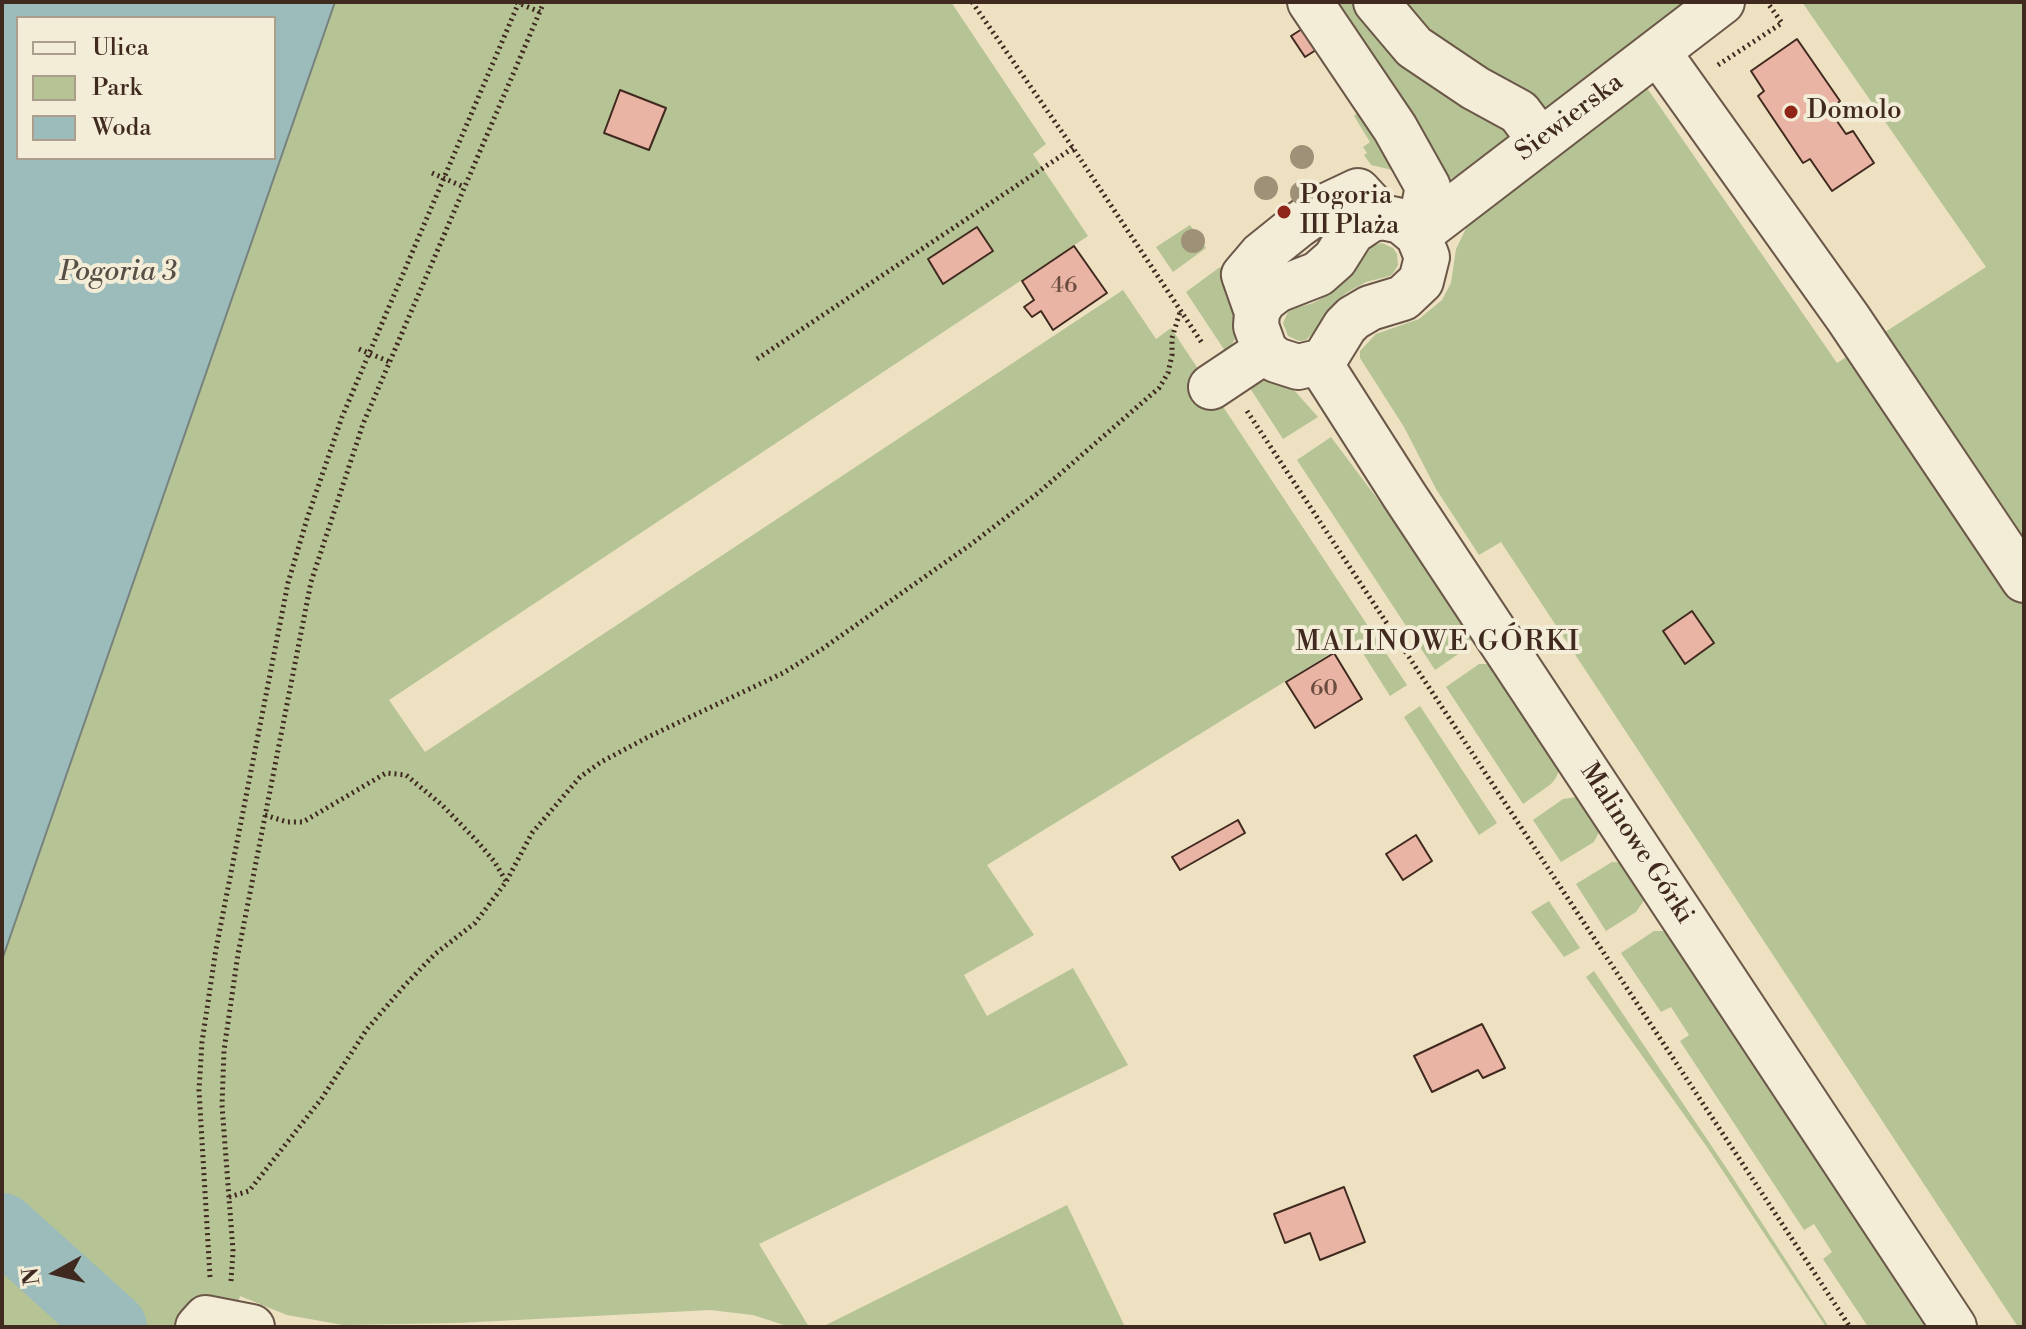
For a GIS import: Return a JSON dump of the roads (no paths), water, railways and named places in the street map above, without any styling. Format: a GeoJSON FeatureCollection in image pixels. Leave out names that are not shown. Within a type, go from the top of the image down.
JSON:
{"type":"FeatureCollection","features":[{"type":"Feature","properties":{"kind":"street"},"geometry":{"type":"LineString","coordinates":[[1261,332],[1286,365],[1298,367],[1319,362],[1326,357],[1353,318],[1370,308],[1403,298],[1421,281],[1427,257],[1400,226],[1428,187],[1395,128],[1310,2]]}},
{"type":"Feature","properties":{"kind":"street"},"geometry":{"type":"LineString","coordinates":[[1376,2],[1414,47],[1475,88],[1519,112],[1540,140]]}},
{"type":"Feature","properties":{"kind":"street","name":"Siewierska"},"geometry":{"type":"LineString","coordinates":[[1218,382],[1261,332],[1271,294],[1309,279],[1327,266],[1361,224],[1400,226],[1540,140],[1722,2]]}},
{"type":"Feature","properties":{"kind":"street"},"geometry":{"type":"LineString","coordinates":[[1658,52],[1848,318],[2024,580]]}},
{"type":"Feature","properties":{"kind":"street","name":"Malinowe Górki"},"geometry":{"type":"LineString","coordinates":[[1319,362],[1954,1327]]}},
{"type":"Feature","properties":{"kind":"street"},"geometry":{"type":"LineString","coordinates":[[202,1322],[252,1327]]}},
{"type":"Feature","properties":{"kind":"water","name":"Pogoria 3"},"geometry":{"type":"Polygon","coordinates":[[[2,2],[335,2],[2,960],[2,2]]]}},
{"type":"Feature","properties":{"kind":"waterway"},"geometry":{"type":"LineString","coordinates":[[2,1227],[113,1327]]}},
{"type":"Feature","properties":{"kind":"place","name":"Domolo"},"geometry":{"type":"Point","coordinates":[1791,112]}},
{"type":"Feature","properties":{"kind":"place","name":"Pogoria III Plaża"},"geometry":{"type":"Point","coordinates":[1284,212]}},
{"type":"Feature","properties":{"kind":"district","name":"MALINOWE GÓRKI"},"geometry":{"type":"Point","coordinates":[1438,643]}}]}
